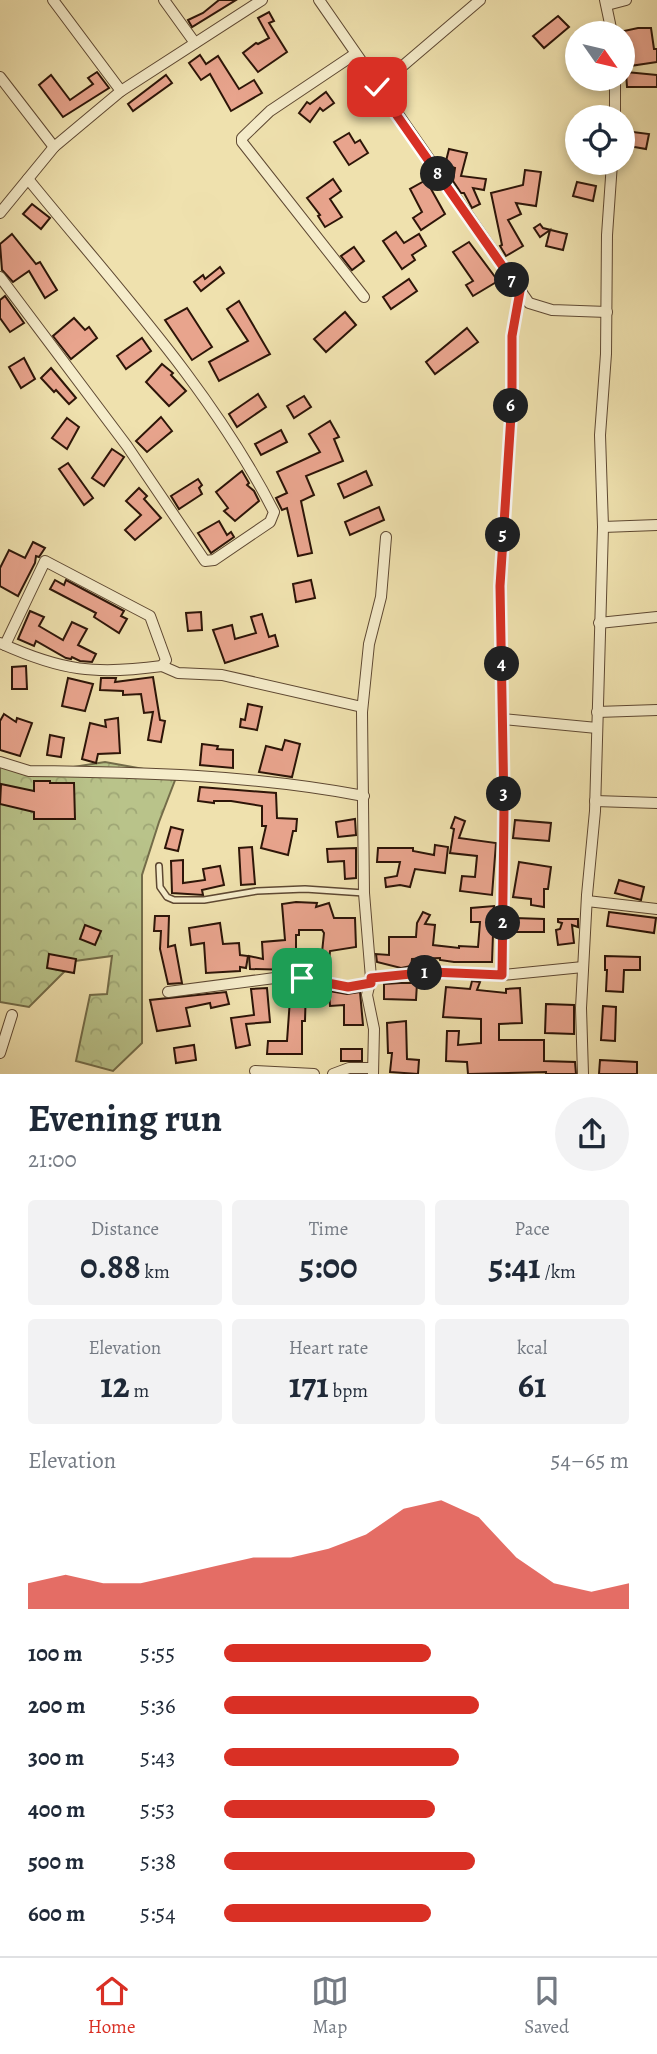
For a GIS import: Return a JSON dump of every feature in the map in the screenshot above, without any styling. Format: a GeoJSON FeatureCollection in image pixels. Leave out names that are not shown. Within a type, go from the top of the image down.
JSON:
{"type":"FeatureCollection","features":[{"type":"Feature","properties":{"kind":"street"},"geometry":{"type":"LineString","coordinates":[[53,0],[121,90]]}},
{"type":"Feature","properties":{"kind":"street"},"geometry":{"type":"LineString","coordinates":[[164,0],[195,43]]}},
{"type":"Feature","properties":{"kind":"street"},"geometry":{"type":"LineString","coordinates":[[0,213],[54,147],[121,90],[262,0]]}},
{"type":"Feature","properties":{"kind":"street"},"geometry":{"type":"LineString","coordinates":[[319,0],[529,303],[541,308],[607,312]]}},
{"type":"Feature","properties":{"kind":"street"},"geometry":{"type":"LineString","coordinates":[[377,87],[480,0]]}},
{"type":"Feature","properties":{"kind":"street"},"geometry":{"type":"LineString","coordinates":[[610,21],[606,3],[626,0]]}},
{"type":"Feature","properties":{"kind":"street"},"geometry":{"type":"LineString","coordinates":[[355,54],[270,111],[242,135],[242,142],[364,297]]}},
{"type":"Feature","properties":{"kind":"street"},"geometry":{"type":"LineString","coordinates":[[0,77],[54,147]]}},
{"type":"Feature","properties":{"kind":"street"},"geometry":{"type":"LineString","coordinates":[[583,1074],[583,967],[595,801],[603,527],[600,435],[611,175]]}},
{"type":"Feature","properties":{"kind":"street"},"geometry":{"type":"LineString","coordinates":[[0,277],[127,446],[205,561],[214,560],[270,522],[274,512],[256,476],[204,398],[152,327],[28,179]]}},
{"type":"Feature","properties":{"kind":"street"},"geometry":{"type":"LineString","coordinates":[[502,975],[504,809],[500,586],[512,400],[512,336],[520,291]]}},
{"type":"Feature","properties":{"kind":"street"},"geometry":{"type":"LineString","coordinates":[[603,527],[657,525]]}},
{"type":"Feature","properties":{"kind":"street"},"geometry":{"type":"LineString","coordinates":[[333,1074],[349,1068],[373,1071],[374,1029],[367,995],[371,980],[364,894],[362,707],[369,644],[381,597],[386,537]]}},
{"type":"Feature","properties":{"kind":"street"},"geometry":{"type":"LineString","coordinates":[[162,666],[166,653],[150,616],[45,561],[3,644],[58,665],[92,672],[162,666],[178,673],[222,675],[362,707]]}},
{"type":"Feature","properties":{"kind":"street"},"geometry":{"type":"LineString","coordinates":[[599,623],[657,617]]}},
{"type":"Feature","properties":{"kind":"street"},"geometry":{"type":"LineString","coordinates":[[597,712],[657,710]]}},
{"type":"Feature","properties":{"kind":"street"},"geometry":{"type":"LineString","coordinates":[[503,719],[597,728]]}},
{"type":"Feature","properties":{"kind":"street"},"geometry":{"type":"LineString","coordinates":[[0,762],[29,771],[215,777],[302,784],[364,796]]}},
{"type":"Feature","properties":{"kind":"street"},"geometry":{"type":"LineString","coordinates":[[595,801],[657,803]]}},
{"type":"Feature","properties":{"kind":"street"},"geometry":{"type":"LineString","coordinates":[[587,901],[657,909]]}},
{"type":"Feature","properties":{"kind":"street"},"geometry":{"type":"LineString","coordinates":[[168,992],[282,977],[348,987],[371,980],[431,972],[502,975],[583,967]]}},
{"type":"Feature","properties":{"kind":"street"},"geometry":{"type":"LineString","coordinates":[[0,1053],[12,1015]]}},
{"type":"Feature","properties":{"kind":"street"},"geometry":{"type":"LineString","coordinates":[[255,1071],[314,1074]]}},
{"type":"Feature","properties":{"kind":"lane"},"geometry":{"type":"LineString","coordinates":[[159,866],[160,887],[167,897],[174,900],[204,900],[257,891],[305,888],[364,894]]}},
{"type":"Feature","properties":{"kind":"green space"},"geometry":{"type":"Polygon","coordinates":[[[0,762],[29,774],[105,762],[177,775],[142,875],[142,1043],[113,1071],[76,1061],[90,995],[107,994],[112,956],[75,961],[29,1007],[0,1002],[0,762]]]}},
{"type":"Feature","properties":{"kind":"building"},"geometry":{"type":"Polygon","coordinates":[[[219,0],[236,0],[192,27],[188,20],[203,13],[219,0]]]}},
{"type":"Feature","properties":{"kind":"building"},"geometry":{"type":"Polygon","coordinates":[[[269,12],[274,21],[269,23],[287,52],[258,72],[243,53],[256,43],[269,38],[258,18],[269,12]]]}},
{"type":"Feature","properties":{"kind":"building"},"geometry":{"type":"Polygon","coordinates":[[[558,16],[565,23],[565,30],[544,48],[533,36],[558,16]]]}},
{"type":"Feature","properties":{"kind":"building"},"geometry":{"type":"Polygon","coordinates":[[[651,28],[654,49],[657,49],[657,62],[635,65],[635,29],[651,28]]]}},
{"type":"Feature","properties":{"kind":"building"},"geometry":{"type":"Polygon","coordinates":[[[200,55],[206,64],[218,56],[239,89],[254,80],[262,93],[231,111],[210,74],[201,80],[189,63],[200,55]]]}},
{"type":"Feature","properties":{"kind":"building"},"geometry":{"type":"Polygon","coordinates":[[[97,72],[109,88],[63,117],[39,85],[51,75],[70,100],[93,84],[88,78],[97,72]]]}},
{"type":"Feature","properties":{"kind":"building"},"geometry":{"type":"Polygon","coordinates":[[[635,73],[657,75],[657,87],[635,87],[635,73]]]}},
{"type":"Feature","properties":{"kind":"building"},"geometry":{"type":"Polygon","coordinates":[[[166,75],[172,83],[133,111],[128,104],[166,75]]]}},
{"type":"Feature","properties":{"kind":"building"},"geometry":{"type":"Polygon","coordinates":[[[326,92],[334,103],[323,111],[320,108],[310,122],[299,113],[307,102],[310,104],[326,92]]]}},
{"type":"Feature","properties":{"kind":"building"},"geometry":{"type":"Polygon","coordinates":[[[635,132],[649,134],[646,149],[635,147],[635,132]]]}},
{"type":"Feature","properties":{"kind":"building"},"geometry":{"type":"Polygon","coordinates":[[[349,133],[355,143],[360,140],[368,153],[349,165],[334,142],[349,133]]]}},
{"type":"Feature","properties":{"kind":"building"},"geometry":{"type":"Polygon","coordinates":[[[449,149],[467,153],[461,176],[486,179],[484,190],[473,188],[480,204],[472,208],[453,181],[455,168],[445,165],[449,149]]]}},
{"type":"Feature","properties":{"kind":"building"},"geometry":{"type":"Polygon","coordinates":[[[525,170],[541,172],[536,206],[516,203],[521,214],[508,220],[523,246],[506,256],[500,246],[502,245],[491,193],[523,185],[525,170]]]}},
{"type":"Feature","properties":{"kind":"building"},"geometry":{"type":"Polygon","coordinates":[[[333,179],[341,191],[330,199],[342,217],[325,227],[307,198],[333,179]]]}},
{"type":"Feature","properties":{"kind":"building"},"geometry":{"type":"Polygon","coordinates":[[[426,180],[445,214],[421,230],[413,218],[422,212],[410,189],[426,180]]]}},
{"type":"Feature","properties":{"kind":"building"},"geometry":{"type":"Polygon","coordinates":[[[577,182],[596,186],[593,201],[573,196],[577,182]]]}},
{"type":"Feature","properties":{"kind":"building"},"geometry":{"type":"Polygon","coordinates":[[[32,204],[50,218],[41,229],[23,214],[32,204]]]}},
{"type":"Feature","properties":{"kind":"building"},"geometry":{"type":"Polygon","coordinates":[[[540,224],[543,228],[567,234],[563,250],[546,246],[550,230],[540,237],[534,228],[540,224]]]}},
{"type":"Feature","properties":{"kind":"building"},"geometry":{"type":"Polygon","coordinates":[[[396,232],[404,243],[419,234],[426,246],[412,255],[415,260],[402,269],[383,241],[396,232]]]}},
{"type":"Feature","properties":{"kind":"building"},"geometry":{"type":"Polygon","coordinates":[[[12,234],[36,264],[40,262],[57,290],[45,298],[29,271],[13,282],[2,270],[0,244],[12,234]]]}},
{"type":"Feature","properties":{"kind":"building"},"geometry":{"type":"Polygon","coordinates":[[[469,242],[498,281],[473,296],[466,285],[473,281],[453,252],[469,242]]]}},
{"type":"Feature","properties":{"kind":"building"},"geometry":{"type":"Polygon","coordinates":[[[354,247],[364,261],[352,270],[341,256],[354,247]]]}},
{"type":"Feature","properties":{"kind":"building"},"geometry":{"type":"Polygon","coordinates":[[[220,267],[224,273],[201,291],[194,282],[203,275],[205,279],[220,267]]]}},
{"type":"Feature","properties":{"kind":"building"},"geometry":{"type":"Polygon","coordinates":[[[409,279],[417,291],[391,309],[383,297],[409,279]]]}},
{"type":"Feature","properties":{"kind":"building"},"geometry":{"type":"Polygon","coordinates":[[[5,296],[24,323],[10,332],[0,318],[0,300],[5,296]]]}},
{"type":"Feature","properties":{"kind":"building"},"geometry":{"type":"Polygon","coordinates":[[[239,301],[270,354],[219,381],[209,362],[248,341],[227,309],[239,301]]]}},
{"type":"Feature","properties":{"kind":"building"},"geometry":{"type":"Polygon","coordinates":[[[187,308],[212,347],[192,360],[165,320],[187,308]]]}},
{"type":"Feature","properties":{"kind":"building"},"geometry":{"type":"Polygon","coordinates":[[[345,312],[356,325],[326,352],[314,339],[345,312]]]}},
{"type":"Feature","properties":{"kind":"building"},"geometry":{"type":"Polygon","coordinates":[[[74,318],[85,330],[89,327],[97,338],[71,359],[53,336],[74,318]]]}},
{"type":"Feature","properties":{"kind":"building"},"geometry":{"type":"Polygon","coordinates":[[[467,328],[478,342],[435,374],[426,362],[467,328]]]}},
{"type":"Feature","properties":{"kind":"building"},"geometry":{"type":"Polygon","coordinates":[[[142,338],[151,351],[126,369],[117,356],[142,338]]]}},
{"type":"Feature","properties":{"kind":"building"},"geometry":{"type":"Polygon","coordinates":[[[24,358],[35,379],[21,388],[9,367],[24,358]]]}},
{"type":"Feature","properties":{"kind":"building"},"geometry":{"type":"Polygon","coordinates":[[[162,364],[173,373],[171,375],[186,391],[169,406],[146,382],[162,364]]]}},
{"type":"Feature","properties":{"kind":"building"},"geometry":{"type":"Polygon","coordinates":[[[51,368],[76,398],[69,404],[41,378],[51,368]]]}},
{"type":"Feature","properties":{"kind":"building"},"geometry":{"type":"Polygon","coordinates":[[[258,394],[266,407],[237,427],[229,414],[258,394]]]}},
{"type":"Feature","properties":{"kind":"building"},"geometry":{"type":"Polygon","coordinates":[[[304,396],[311,407],[294,418],[287,406],[304,396]]]}},
{"type":"Feature","properties":{"kind":"building"},"geometry":{"type":"Polygon","coordinates":[[[161,417],[172,431],[147,452],[136,441],[161,417]]]}},
{"type":"Feature","properties":{"kind":"building"},"geometry":{"type":"Polygon","coordinates":[[[67,418],[79,427],[67,449],[52,438],[67,418]]]}},
{"type":"Feature","properties":{"kind":"building"},"geometry":{"type":"Polygon","coordinates":[[[330,421],[339,437],[334,439],[343,461],[306,476],[314,495],[301,501],[312,553],[298,556],[287,508],[282,510],[276,498],[287,493],[277,472],[320,452],[309,434],[330,421]]]}},
{"type":"Feature","properties":{"kind":"building"},"geometry":{"type":"Polygon","coordinates":[[[281,430],[287,442],[261,455],[255,444],[281,430]]]}},
{"type":"Feature","properties":{"kind":"building"},"geometry":{"type":"Polygon","coordinates":[[[112,449],[124,457],[104,486],[92,478],[112,449]]]}},
{"type":"Feature","properties":{"kind":"building"},"geometry":{"type":"Polygon","coordinates":[[[68,463],[93,498],[84,505],[59,469],[68,463]]]}},
{"type":"Feature","properties":{"kind":"building"},"geometry":{"type":"Polygon","coordinates":[[[242,471],[249,483],[247,485],[259,501],[235,521],[224,511],[228,508],[216,492],[242,471]]]}},
{"type":"Feature","properties":{"kind":"building"},"geometry":{"type":"Polygon","coordinates":[[[366,471],[372,485],[344,498],[338,484],[366,471]]]}},
{"type":"Feature","properties":{"kind":"building"},"geometry":{"type":"Polygon","coordinates":[[[198,479],[202,485],[199,488],[202,494],[179,509],[171,496],[198,479]]]}},
{"type":"Feature","properties":{"kind":"building"},"geometry":{"type":"Polygon","coordinates":[[[139,488],[147,496],[144,499],[161,518],[135,540],[125,530],[141,515],[126,501],[139,488]]]}},
{"type":"Feature","properties":{"kind":"building"},"geometry":{"type":"Polygon","coordinates":[[[379,507],[384,520],[350,535],[345,522],[379,507]]]}},
{"type":"Feature","properties":{"kind":"building"},"geometry":{"type":"Polygon","coordinates":[[[219,521],[227,535],[231,532],[234,537],[211,553],[198,533],[219,521]]]}},
{"type":"Feature","properties":{"kind":"building"},"geometry":{"type":"Polygon","coordinates":[[[33,542],[45,548],[39,557],[36,556],[18,596],[0,586],[0,568],[9,550],[25,558],[33,542]]]}},
{"type":"Feature","properties":{"kind":"building"},"geometry":{"type":"Polygon","coordinates":[[[55,580],[64,585],[66,580],[124,611],[121,616],[127,619],[119,633],[94,617],[96,613],[50,589],[55,580]]]}},
{"type":"Feature","properties":{"kind":"building"},"geometry":{"type":"Polygon","coordinates":[[[311,580],[315,598],[296,602],[293,584],[311,580]]]}},
{"type":"Feature","properties":{"kind":"building"},"geometry":{"type":"Polygon","coordinates":[[[30,611],[44,617],[39,626],[63,640],[72,622],[87,629],[78,645],[96,654],[92,662],[66,658],[36,641],[34,646],[18,639],[30,611]]]}},
{"type":"Feature","properties":{"kind":"building"},"geometry":{"type":"Polygon","coordinates":[[[201,612],[202,630],[188,631],[186,613],[201,612]]]}},
{"type":"Feature","properties":{"kind":"building"},"geometry":{"type":"Polygon","coordinates":[[[262,614],[269,637],[275,635],[278,646],[225,663],[213,630],[232,625],[235,639],[256,633],[251,617],[262,614]]]}},
{"type":"Feature","properties":{"kind":"building"},"geometry":{"type":"Polygon","coordinates":[[[26,666],[27,689],[12,689],[12,667],[26,666]]]}},
{"type":"Feature","properties":{"kind":"building"},"geometry":{"type":"Polygon","coordinates":[[[153,677],[160,720],[165,721],[161,742],[148,740],[153,712],[144,713],[141,694],[123,695],[123,691],[100,690],[101,678],[116,678],[115,682],[153,677]]]}},
{"type":"Feature","properties":{"kind":"building"},"geometry":{"type":"Polygon","coordinates":[[[68,678],[93,684],[85,711],[62,706],[68,678]]]}},
{"type":"Feature","properties":{"kind":"building"},"geometry":{"type":"Polygon","coordinates":[[[248,704],[262,707],[257,730],[240,727],[241,719],[245,720],[248,704]]]}},
{"type":"Feature","properties":{"kind":"building"},"geometry":{"type":"Polygon","coordinates":[[[4,714],[16,722],[17,718],[32,723],[20,756],[0,750],[0,721],[4,714]]]}},
{"type":"Feature","properties":{"kind":"building"},"geometry":{"type":"Polygon","coordinates":[[[118,718],[120,753],[98,754],[96,763],[82,759],[90,723],[106,727],[105,720],[118,718]]]}},
{"type":"Feature","properties":{"kind":"building"},"geometry":{"type":"Polygon","coordinates":[[[50,735],[64,738],[61,757],[47,755],[50,735]]]}},
{"type":"Feature","properties":{"kind":"building"},"geometry":{"type":"Polygon","coordinates":[[[285,740],[300,744],[292,777],[259,772],[266,746],[282,750],[285,740]]]}},
{"type":"Feature","properties":{"kind":"building"},"geometry":{"type":"Polygon","coordinates":[[[202,744],[233,750],[233,768],[200,765],[202,744]]]}},
{"type":"Feature","properties":{"kind":"building"},"geometry":{"type":"Polygon","coordinates":[[[34,781],[74,783],[75,819],[34,819],[34,812],[0,804],[1,784],[34,791],[34,781]]]}},
{"type":"Feature","properties":{"kind":"building"},"geometry":{"type":"Polygon","coordinates":[[[200,787],[276,793],[277,818],[297,819],[288,855],[261,848],[266,826],[262,826],[262,806],[231,801],[198,801],[200,787]]]}},
{"type":"Feature","properties":{"kind":"building"},"geometry":{"type":"Polygon","coordinates":[[[455,817],[465,821],[459,838],[496,843],[492,895],[460,891],[462,876],[475,877],[477,856],[450,853],[454,829],[451,828],[455,817]]]}},
{"type":"Feature","properties":{"kind":"building"},"geometry":{"type":"Polygon","coordinates":[[[355,819],[356,835],[338,837],[336,822],[355,819]]]}},
{"type":"Feature","properties":{"kind":"building"},"geometry":{"type":"Polygon","coordinates":[[[515,820],[551,823],[549,841],[513,838],[515,820]]]}},
{"type":"Feature","properties":{"kind":"building"},"geometry":{"type":"Polygon","coordinates":[[[171,827],[183,830],[178,851],[165,848],[171,827]]]}},
{"type":"Feature","properties":{"kind":"building"},"geometry":{"type":"Polygon","coordinates":[[[435,845],[448,847],[445,873],[415,869],[410,887],[386,887],[385,878],[397,876],[400,862],[377,862],[378,848],[413,848],[413,851],[434,855],[435,845]]]}},
{"type":"Feature","properties":{"kind":"building"},"geometry":{"type":"Polygon","coordinates":[[[252,847],[255,884],[241,885],[239,848],[252,847]]]}},
{"type":"Feature","properties":{"kind":"building"},"geometry":{"type":"Polygon","coordinates":[[[356,848],[356,878],[345,879],[344,861],[328,862],[327,849],[356,848]]]}},
{"type":"Feature","properties":{"kind":"building"},"geometry":{"type":"Polygon","coordinates":[[[183,860],[183,883],[205,880],[203,869],[220,866],[224,885],[202,890],[203,895],[172,893],[171,861],[183,860]]]}},
{"type":"Feature","properties":{"kind":"building"},"geometry":{"type":"Polygon","coordinates":[[[519,862],[551,867],[548,889],[544,889],[544,907],[531,905],[531,899],[513,897],[519,862]]]}},
{"type":"Feature","properties":{"kind":"building"},"geometry":{"type":"Polygon","coordinates":[[[619,880],[644,887],[641,900],[615,893],[619,880]]]}},
{"type":"Feature","properties":{"kind":"building"},"geometry":{"type":"Polygon","coordinates":[[[317,903],[316,907],[329,903],[334,918],[355,918],[356,947],[330,951],[328,973],[320,972],[324,933],[322,930],[299,930],[299,935],[296,935],[296,970],[250,969],[249,956],[263,959],[262,942],[285,940],[282,904],[317,903]]]}},
{"type":"Feature","properties":{"kind":"building"},"geometry":{"type":"Polygon","coordinates":[[[494,906],[492,962],[412,959],[411,966],[401,968],[377,962],[376,954],[389,955],[389,937],[416,937],[417,923],[423,912],[430,915],[425,924],[435,925],[433,945],[478,947],[480,922],[471,922],[471,908],[494,906]]]}},
{"type":"Feature","properties":{"kind":"building"},"geometry":{"type":"Polygon","coordinates":[[[609,912],[656,918],[654,933],[607,926],[609,912]]]}},
{"type":"Feature","properties":{"kind":"building"},"geometry":{"type":"Polygon","coordinates":[[[155,916],[169,916],[168,947],[175,945],[182,983],[168,984],[160,949],[161,931],[154,931],[155,916]]]}},
{"type":"Feature","properties":{"kind":"building"},"geometry":{"type":"Polygon","coordinates":[[[515,918],[544,919],[544,932],[514,932],[515,918]]]}},
{"type":"Feature","properties":{"kind":"building"},"geometry":{"type":"Polygon","coordinates":[[[558,919],[578,919],[578,927],[572,925],[574,943],[558,945],[556,930],[560,929],[562,923],[558,922],[558,919]]]}},
{"type":"Feature","properties":{"kind":"building"},"geometry":{"type":"Polygon","coordinates":[[[220,923],[223,944],[239,943],[240,955],[248,956],[246,968],[240,967],[240,971],[206,973],[204,943],[191,945],[189,928],[220,923]]]}},
{"type":"Feature","properties":{"kind":"building"},"geometry":{"type":"Polygon","coordinates":[[[85,925],[101,931],[95,945],[80,939],[85,925]]]}},
{"type":"Feature","properties":{"kind":"building"},"geometry":{"type":"Polygon","coordinates":[[[49,954],[76,959],[74,973],[47,968],[49,954]]]}},
{"type":"Feature","properties":{"kind":"building"},"geometry":{"type":"Polygon","coordinates":[[[605,956],[640,957],[640,970],[624,970],[623,992],[606,991],[605,956]]]}},
{"type":"Feature","properties":{"kind":"building"},"geometry":{"type":"Polygon","coordinates":[[[472,981],[480,982],[477,990],[506,993],[506,989],[520,988],[522,1023],[499,1024],[499,1040],[544,1040],[544,1061],[575,1062],[576,1074],[468,1074],[467,1062],[446,1061],[447,1031],[459,1031],[458,1045],[481,1043],[481,1019],[443,1017],[446,987],[470,989],[472,981]]]}},
{"type":"Feature","properties":{"kind":"building"},"geometry":{"type":"Polygon","coordinates":[[[417,983],[416,1000],[384,999],[384,984],[417,983]]]}},
{"type":"Feature","properties":{"kind":"building"},"geometry":{"type":"Polygon","coordinates":[[[291,985],[306,986],[302,1054],[267,1054],[268,1041],[287,1041],[291,985]]]}},
{"type":"Feature","properties":{"kind":"building"},"geometry":{"type":"Polygon","coordinates":[[[267,988],[270,1022],[246,1024],[250,1045],[236,1048],[231,1018],[254,1015],[251,989],[267,988]]]}},
{"type":"Feature","properties":{"kind":"building"},"geometry":{"type":"Polygon","coordinates":[[[329,991],[347,994],[360,992],[363,1025],[344,1025],[344,1005],[330,1006],[329,991]]]}},
{"type":"Feature","properties":{"kind":"building"},"geometry":{"type":"Polygon","coordinates":[[[226,992],[229,1004],[211,1008],[210,1003],[186,1008],[190,1026],[157,1031],[150,1000],[226,992]]]}},
{"type":"Feature","properties":{"kind":"building"},"geometry":{"type":"Polygon","coordinates":[[[546,1004],[574,1005],[574,1034],[545,1033],[546,1004]]]}},
{"type":"Feature","properties":{"kind":"building"},"geometry":{"type":"Polygon","coordinates":[[[603,1006],[616,1007],[615,1041],[601,1040],[603,1006]]]}},
{"type":"Feature","properties":{"kind":"building"},"geometry":{"type":"Polygon","coordinates":[[[406,1021],[407,1059],[419,1060],[418,1074],[390,1072],[392,1053],[388,1053],[387,1023],[406,1021]]]}},
{"type":"Feature","properties":{"kind":"building"},"geometry":{"type":"Polygon","coordinates":[[[194,1045],[196,1060],[176,1063],[174,1048],[194,1045]]]}},
{"type":"Feature","properties":{"kind":"building"},"geometry":{"type":"Polygon","coordinates":[[[341,1049],[362,1049],[362,1061],[341,1061],[341,1049]]]}},
{"type":"Feature","properties":{"kind":"building"},"geometry":{"type":"Polygon","coordinates":[[[600,1060],[637,1062],[637,1074],[599,1074],[600,1060]]]}},
{"type":"Feature","properties":{"kind":"route"},"geometry":{"type":"LineString","coordinates":[[302,978],[348,987],[371,983],[371,978],[431,972],[502,975],[504,809],[500,586],[512,400],[512,336],[520,291],[377,87]]}}]}
